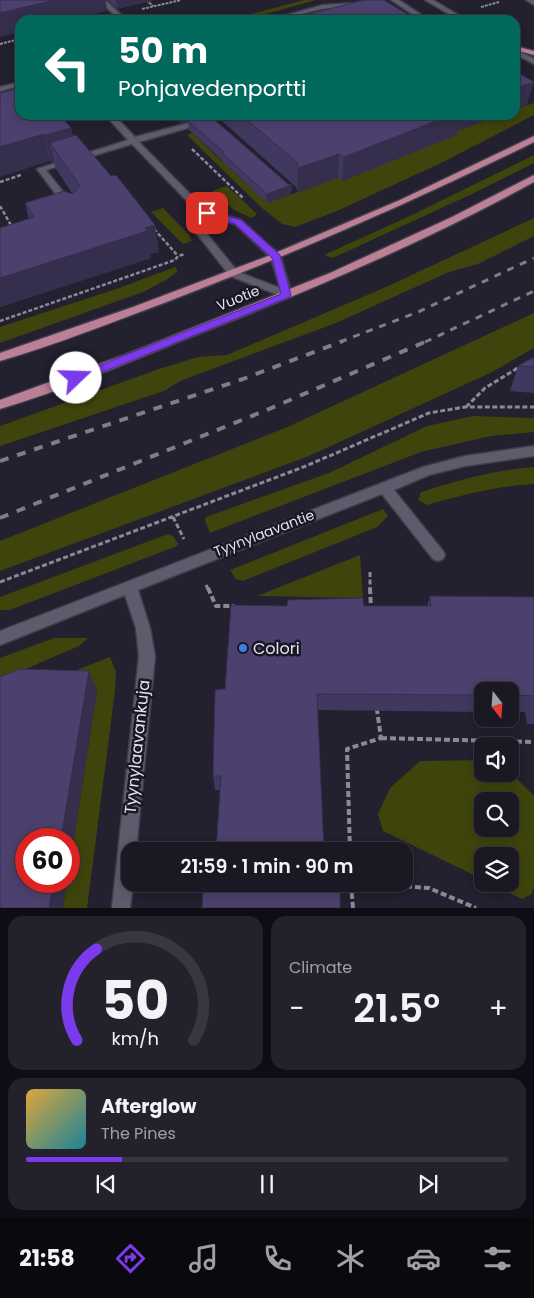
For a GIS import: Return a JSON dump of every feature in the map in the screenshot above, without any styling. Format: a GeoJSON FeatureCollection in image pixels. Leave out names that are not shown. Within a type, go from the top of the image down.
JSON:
{"type":"FeatureCollection","features":[{"type":"Feature","properties":{"kind":"main road"},"geometry":{"type":"LineString","coordinates":[[520,50],[534,53]]}},
{"type":"Feature","properties":{"kind":"main road","name":"Vuotie"},"geometry":{"type":"LineString","coordinates":[[0,357],[234,274],[276,257],[365,220],[461,176],[534,139]]}},
{"type":"Feature","properties":{"kind":"main road","name":"Vuotie"},"geometry":{"type":"LineString","coordinates":[[0,406],[59,385],[286,295],[486,204],[534,178]]}},
{"type":"Feature","properties":{"kind":"street"},"geometry":{"type":"LineString","coordinates":[[101,0],[118,15]]}},
{"type":"Feature","properties":{"kind":"street"},"geometry":{"type":"LineString","coordinates":[[323,7],[336,0]]}},
{"type":"Feature","properties":{"kind":"street"},"geometry":{"type":"LineString","coordinates":[[292,15],[323,7],[356,5],[374,0]]}},
{"type":"Feature","properties":{"kind":"street"},"geometry":{"type":"LineString","coordinates":[[394,0],[418,15]]}},
{"type":"Feature","properties":{"kind":"street"},"geometry":{"type":"LineString","coordinates":[[428,0],[455,15]]}},
{"type":"Feature","properties":{"kind":"street"},"geometry":{"type":"LineString","coordinates":[[529,0],[534,3]]}},
{"type":"Feature","properties":{"kind":"street"},"geometry":{"type":"LineString","coordinates":[[323,7],[335,15]]}},
{"type":"Feature","properties":{"kind":"street"},"geometry":{"type":"LineString","coordinates":[[520,52],[534,62]]}},
{"type":"Feature","properties":{"kind":"street"},"geometry":{"type":"LineString","coordinates":[[0,89],[15,85]]}},
{"type":"Feature","properties":{"kind":"street"},"geometry":{"type":"LineString","coordinates":[[115,120],[189,198],[207,213],[238,222],[276,257],[286,295]]}},
{"type":"Feature","properties":{"kind":"street"},"geometry":{"type":"LineString","coordinates":[[76,216],[40,169],[212,120]]}},
{"type":"Feature","properties":{"kind":"street"},"geometry":{"type":"LineString","coordinates":[[207,213],[202,234],[234,274],[286,295]]}},
{"type":"Feature","properties":{"kind":"street","name":"Tyynylaavantie"},"geometry":{"type":"LineString","coordinates":[[0,638],[427,470],[464,461],[534,451]]}},
{"type":"Feature","properties":{"kind":"street"},"geometry":{"type":"LineString","coordinates":[[384,486],[438,555]]}},
{"type":"Feature","properties":{"kind":"street","name":"Tyynylaavankuja"},"geometry":{"type":"LineString","coordinates":[[120,908],[147,656],[144,628],[130,587]]}},
{"type":"Feature","properties":{"kind":"path"},"geometry":{"type":"LineString","coordinates":[[146,0],[153,7]]}},
{"type":"Feature","properties":{"kind":"path"},"geometry":{"type":"LineString","coordinates":[[492,0],[499,1]]}},
{"type":"Feature","properties":{"kind":"path"},"geometry":{"type":"LineString","coordinates":[[482,7],[499,1]]}},
{"type":"Feature","properties":{"kind":"path"},"geometry":{"type":"LineString","coordinates":[[0,44],[15,40]]}},
{"type":"Feature","properties":{"kind":"path"},"geometry":{"type":"LineString","coordinates":[[172,130],[247,202]]}},
{"type":"Feature","properties":{"kind":"path"},"geometry":{"type":"LineString","coordinates":[[0,206],[12,229]]}},
{"type":"Feature","properties":{"kind":"path"},"geometry":{"type":"LineString","coordinates":[[0,321],[175,260],[178,256],[151,225]]}},
{"type":"Feature","properties":{"kind":"path"},"geometry":{"type":"LineString","coordinates":[[465,407],[484,388],[526,364]]}},
{"type":"Feature","properties":{"kind":"path"},"geometry":{"type":"LineString","coordinates":[[0,582],[306,466],[430,414],[465,407],[534,407]]}},
{"type":"Feature","properties":{"kind":"path"},"geometry":{"type":"LineString","coordinates":[[370,572],[370,617]]}},
{"type":"Feature","properties":{"kind":"path"},"geometry":{"type":"LineString","coordinates":[[216,606],[236,606]]}},
{"type":"Feature","properties":{"kind":"path"},"geometry":{"type":"LineString","coordinates":[[370,609],[380,609]]}},
{"type":"Feature","properties":{"kind":"path"},"geometry":{"type":"LineString","coordinates":[[377,710],[381,738]]}},
{"type":"Feature","properties":{"kind":"path"},"geometry":{"type":"LineString","coordinates":[[350,842],[347,749],[381,738],[534,743]]}},
{"type":"Feature","properties":{"kind":"path"},"geometry":{"type":"LineString","coordinates":[[413,887],[429,888],[476,908]]}},
{"type":"Feature","properties":{"kind":"path"},"geometry":{"type":"LineString","coordinates":[[352,892],[353,908]]}},
{"type":"Feature","properties":{"kind":"green space"},"geometry":{"type":"Polygon","coordinates":[[[304,0],[316,0],[262,15],[248,15],[304,0]]]}},
{"type":"Feature","properties":{"kind":"green space"},"geometry":{"type":"Polygon","coordinates":[[[534,103],[534,115],[443,162],[337,211],[295,227],[282,224],[262,208],[187,135],[192,133],[267,203],[329,181],[303,149],[342,181],[456,135],[453,132],[488,120],[520,120],[520,107],[534,103]]]}},
{"type":"Feature","properties":{"kind":"green space"},"geometry":{"type":"Polygon","coordinates":[[[534,155],[534,163],[474,193],[333,258],[326,256],[326,254],[410,216],[534,155]]]}},
{"type":"Feature","properties":{"kind":"green space"},"geometry":{"type":"Polygon","coordinates":[[[227,186],[256,215],[252,218],[234,210],[212,191],[227,186]]]}},
{"type":"Feature","properties":{"kind":"green space"},"geometry":{"type":"Polygon","coordinates":[[[163,208],[189,235],[192,241],[183,244],[151,212],[163,208]]]}},
{"type":"Feature","properties":{"kind":"green space"},"geometry":{"type":"Polygon","coordinates":[[[534,218],[534,236],[478,264],[449,272],[336,323],[180,381],[164,391],[0,446],[0,426],[159,369],[198,357],[227,355],[386,287],[534,218]]]}},
{"type":"Feature","properties":{"kind":"green space"},"geometry":{"type":"Polygon","coordinates":[[[175,267],[178,271],[166,280],[143,292],[0,343],[0,327],[119,288],[175,267]]]}},
{"type":"Feature","properties":{"kind":"green space"},"geometry":{"type":"Polygon","coordinates":[[[534,313],[534,348],[490,373],[309,456],[0,571],[0,541],[285,428],[534,313]]]}},
{"type":"Feature","properties":{"kind":"green space"},"geometry":{"type":"Polygon","coordinates":[[[473,416],[534,418],[534,432],[491,436],[421,452],[210,533],[205,521],[206,517],[329,473],[427,426],[473,416]]]}},
{"type":"Feature","properties":{"kind":"green space"},"geometry":{"type":"Polygon","coordinates":[[[534,467],[534,484],[467,494],[427,505],[418,500],[421,492],[449,483],[491,473],[534,467]]]}},
{"type":"Feature","properties":{"kind":"green space"},"geometry":{"type":"Polygon","coordinates":[[[383,509],[388,516],[377,527],[243,581],[236,579],[230,570],[383,509]]]}},
{"type":"Feature","properties":{"kind":"green space"},"geometry":{"type":"Polygon","coordinates":[[[168,534],[173,536],[178,544],[177,546],[10,610],[0,610],[0,597],[168,534]]]}},
{"type":"Feature","properties":{"kind":"green space"},"geometry":{"type":"Polygon","coordinates":[[[360,555],[363,598],[257,596],[360,555]]]}},
{"type":"Feature","properties":{"kind":"green space"},"geometry":{"type":"Polygon","coordinates":[[[54,638],[88,638],[79,646],[0,680],[0,658],[54,638]]]}},
{"type":"Feature","properties":{"kind":"green space"},"geometry":{"type":"Polygon","coordinates":[[[110,657],[116,672],[87,908],[63,908],[65,893],[80,893],[80,828],[76,828],[97,690],[30,688],[110,657]]]}},
{"type":"Feature","properties":{"kind":"green space"},"geometry":{"type":"Polygon","coordinates":[[[474,760],[474,782],[519,781],[534,796],[534,886],[532,894],[522,899],[508,892],[519,892],[519,847],[474,847],[474,875],[413,846],[413,842],[406,842],[383,831],[378,814],[390,788],[420,761],[474,760]]]}},
{"type":"Feature","properties":{"kind":"building"},"geometry":{"type":"Polygon","coordinates":[[[0,0],[55,0],[0,13],[0,0]]]}},
{"type":"Feature","properties":{"kind":"building"},"geometry":{"type":"Polygon","coordinates":[[[364,0],[384,0],[409,15],[305,15],[364,0]]]}},
{"type":"Feature","properties":{"kind":"building"},"geometry":{"type":"Polygon","coordinates":[[[520,74],[534,82],[520,86],[520,74]]]}},
{"type":"Feature","properties":{"kind":"building"},"geometry":{"type":"Polygon","coordinates":[[[15,89],[15,120],[64,120],[71,128],[0,147],[0,93],[15,89]]]}},
{"type":"Feature","properties":{"kind":"building"},"geometry":{"type":"Polygon","coordinates":[[[215,120],[288,184],[292,185],[267,194],[222,153],[224,152],[188,121],[215,120]]]}},
{"type":"Feature","properties":{"kind":"building"},"geometry":{"type":"Polygon","coordinates":[[[247,120],[438,120],[344,157],[339,154],[298,168],[297,162],[247,120]]]}},
{"type":"Feature","properties":{"kind":"building"},"geometry":{"type":"Polygon","coordinates":[[[76,135],[111,176],[116,175],[155,225],[145,228],[147,231],[0,278],[0,228],[34,217],[25,203],[64,191],[71,194],[80,186],[50,143],[76,135]]]}},
{"type":"Feature","properties":{"kind":"building"},"geometry":{"type":"Polygon","coordinates":[[[534,357],[534,367],[518,366],[534,357]]]}},
{"type":"Feature","properties":{"kind":"building"},"geometry":{"type":"Polygon","coordinates":[[[430,596],[534,597],[534,696],[519,695],[519,682],[474,682],[474,695],[317,694],[324,842],[217,842],[221,776],[213,776],[215,690],[225,689],[231,605],[287,606],[288,600],[363,598],[364,606],[431,606],[430,596]]]}},
{"type":"Feature","properties":{"kind":"building"},"geometry":{"type":"Polygon","coordinates":[[[19,669],[89,671],[63,828],[15,828],[15,893],[52,893],[49,908],[0,908],[0,677],[19,669]]]}},
{"type":"Feature","properties":{"kind":"building"},"geometry":{"type":"Polygon","coordinates":[[[203,892],[340,892],[340,908],[202,908],[203,892]]]}},
{"type":"Feature","properties":{"kind":"railway"},"geometry":{"type":"LineString","coordinates":[[340,342],[418,312],[534,258]]}},
{"type":"Feature","properties":{"kind":"railway"},"geometry":{"type":"LineString","coordinates":[[425,342],[534,291]]}},
{"type":"Feature","properties":{"kind":"railway"},"geometry":{"type":"LineString","coordinates":[[0,461],[243,379],[343,341]]}},
{"type":"Feature","properties":{"kind":"railway"},"geometry":{"type":"LineString","coordinates":[[0,518],[269,409],[427,341]]}},
{"type":"Feature","properties":{"kind":"place","name":"Colori"},"geometry":{"type":"Point","coordinates":[243,648]}},
{"type":"Feature","properties":{"kind":"route"},"geometry":{"type":"LineString","coordinates":[[76,378],[286,295],[276,257],[238,222],[207,213]]}}]}
